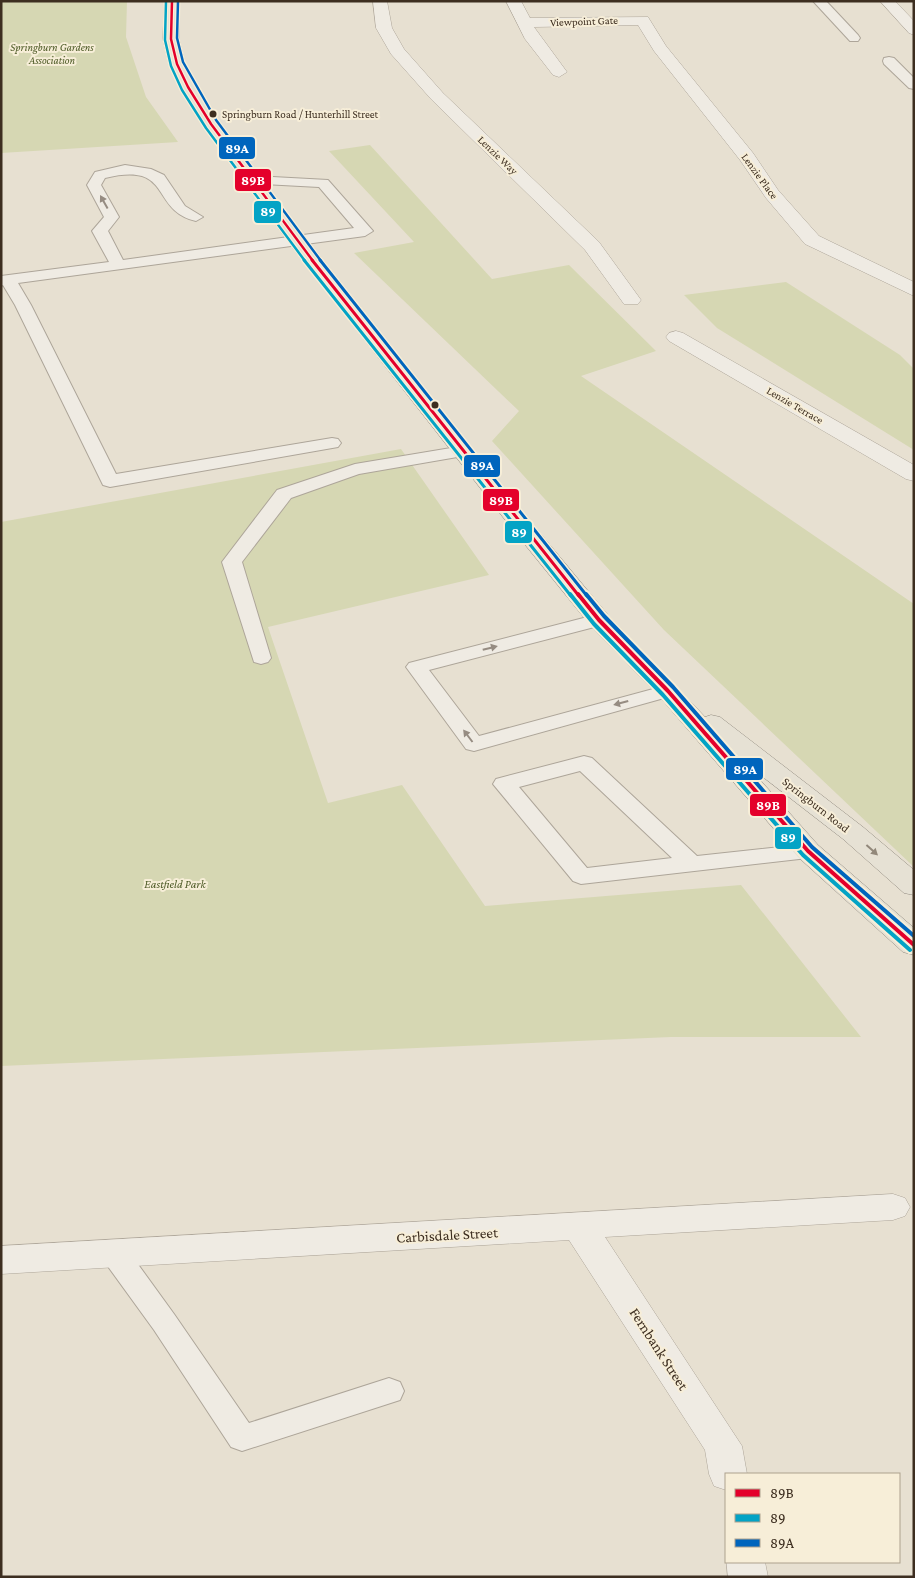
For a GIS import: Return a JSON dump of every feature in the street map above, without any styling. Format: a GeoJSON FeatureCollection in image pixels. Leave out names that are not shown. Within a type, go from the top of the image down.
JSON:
{"type":"FeatureCollection","features":[{"type":"Feature","properties":{"kind":"main road","name":"Springburn Road"},"geometry":{"type":"LineString","coordinates":[[172,1],[170,40],[180,70],[199,106],[296,239],[599,620],[668,690],[808,851],[914,945]]}},
{"type":"Feature","properties":{"kind":"main road","name":"Springburn Road"},"geometry":{"type":"LineString","coordinates":[[668,690],[853,833],[914,886]]}},
{"type":"Feature","properties":{"kind":"street","name":"Lenzie Way"},"geometry":{"type":"LineString","coordinates":[[380,1],[384,28],[397,51],[437,96],[592,246],[631,300]]}},
{"type":"Feature","properties":{"kind":"street"},"geometry":{"type":"LineString","coordinates":[[513,1],[534,39],[559,72]]}},
{"type":"Feature","properties":{"kind":"street"},"geometry":{"type":"LineString","coordinates":[[887,1],[914,30]]}},
{"type":"Feature","properties":{"kind":"street","name":"Viewpoint Gate"},"geometry":{"type":"LineString","coordinates":[[525,23],[645,15]]}},
{"type":"Feature","properties":{"kind":"street","name":"Lenzie Place"},"geometry":{"type":"LineString","coordinates":[[645,15],[659,48],[747,157],[772,194],[812,240],[914,290]]}},
{"type":"Feature","properties":{"kind":"street","name":"Lenzie Terrace"},"geometry":{"type":"LineString","coordinates":[[676,337],[914,474]]}},
{"type":"Feature","properties":{"kind":"street","name":"Carbisdale Street"},"geometry":{"type":"LineString","coordinates":[[1,1260],[893,1207]]}},
{"type":"Feature","properties":{"kind":"street","name":"Fernbank Street"},"geometry":{"type":"LineString","coordinates":[[579,1227],[723,1446],[728,1473]]}},
{"type":"Feature","properties":{"kind":"street"},"geometry":{"type":"LineString","coordinates":[[745,1563],[748,1577]]}},
{"type":"Feature","properties":{"kind":"lane"},"geometry":{"type":"LineString","coordinates":[[819,1],[854,38]]}},
{"type":"Feature","properties":{"kind":"lane"},"geometry":{"type":"LineString","coordinates":[[889,61],[914,85]]}},
{"type":"Feature","properties":{"kind":"lane"},"geometry":{"type":"LineString","coordinates":[[118,266],[100,231],[112,217],[94,184],[100,175],[126,169],[146,172],[159,178],[180,209],[196,217]]}},
{"type":"Feature","properties":{"kind":"lane"},"geometry":{"type":"LineString","coordinates":[[4,280],[365,231],[323,183],[252,180]]}},
{"type":"Feature","properties":{"kind":"lane"},"geometry":{"type":"LineString","coordinates":[[4,280],[23,305],[110,481],[332,443]]}},
{"type":"Feature","properties":{"kind":"lane"},"geometry":{"type":"LineString","coordinates":[[261,658],[232,562],[284,494],[355,469],[463,451]]}},
{"type":"Feature","properties":{"kind":"lane"},"geometry":{"type":"LineString","coordinates":[[599,620],[416,667],[474,744],[668,690]]}},
{"type":"Feature","properties":{"kind":"lane"},"geometry":{"type":"LineString","coordinates":[[691,864],[584,763],[504,784],[581,876],[691,864],[808,851]]}},
{"type":"Feature","properties":{"kind":"lane"},"geometry":{"type":"LineString","coordinates":[[114,1253],[164,1322],[242,1438],[389,1391]]}},
{"type":"Feature","properties":{"kind":"green space","name":"Springburn Gardens Association"},"geometry":{"type":"Polygon","coordinates":[[[1,1],[127,1],[126,37],[146,97],[178,142],[1,153],[1,1]]]}},
{"type":"Feature","properties":{"kind":"green space"},"geometry":{"type":"Polygon","coordinates":[[[370,145],[492,279],[569,265],[656,351],[581,376],[914,604],[914,867],[664,630],[492,441],[519,411],[354,253],[414,242],[329,151],[370,145]]]}},
{"type":"Feature","properties":{"kind":"green space"},"geometry":{"type":"Polygon","coordinates":[[[786,282],[900,355],[914,369],[914,450],[717,328],[684,295],[786,282]]]}},
{"type":"Feature","properties":{"kind":"green space","name":"Eastfield Park"},"geometry":{"type":"Polygon","coordinates":[[[401,449],[489,575],[268,627],[328,803],[402,785],[485,906],[741,885],[861,1037],[671,1037],[1,1066],[1,522],[401,449]]]}},
{"type":"Feature","properties":{"kind":"transit line","name":"89"},"geometry":{"type":"LineString","coordinates":[[166,1],[165,40],[171,66],[182,90],[206,128],[291,243],[512,524],[594,624],[663,695],[803,855],[910,950]]}},
{"type":"Feature","properties":{"kind":"transit line","name":"89B"},"geometry":{"type":"LineString","coordinates":[[172,1],[171,39],[177,64],[188,87],[211,124],[296,239],[517,520],[599,620],[668,691],[808,851],[914,945]]}},
{"type":"Feature","properties":{"kind":"transit line","name":"89A"},"geometry":{"type":"LineString","coordinates":[[178,1],[177,38],[183,62],[216,120],[301,235],[522,516],[604,616],[673,687],[812,847],[914,936]]}},
{"type":"Feature","properties":{"kind":"place","name":"Springburn Road / Hunterhill Street"},"geometry":{"type":"Point","coordinates":[213,114]}}]}
